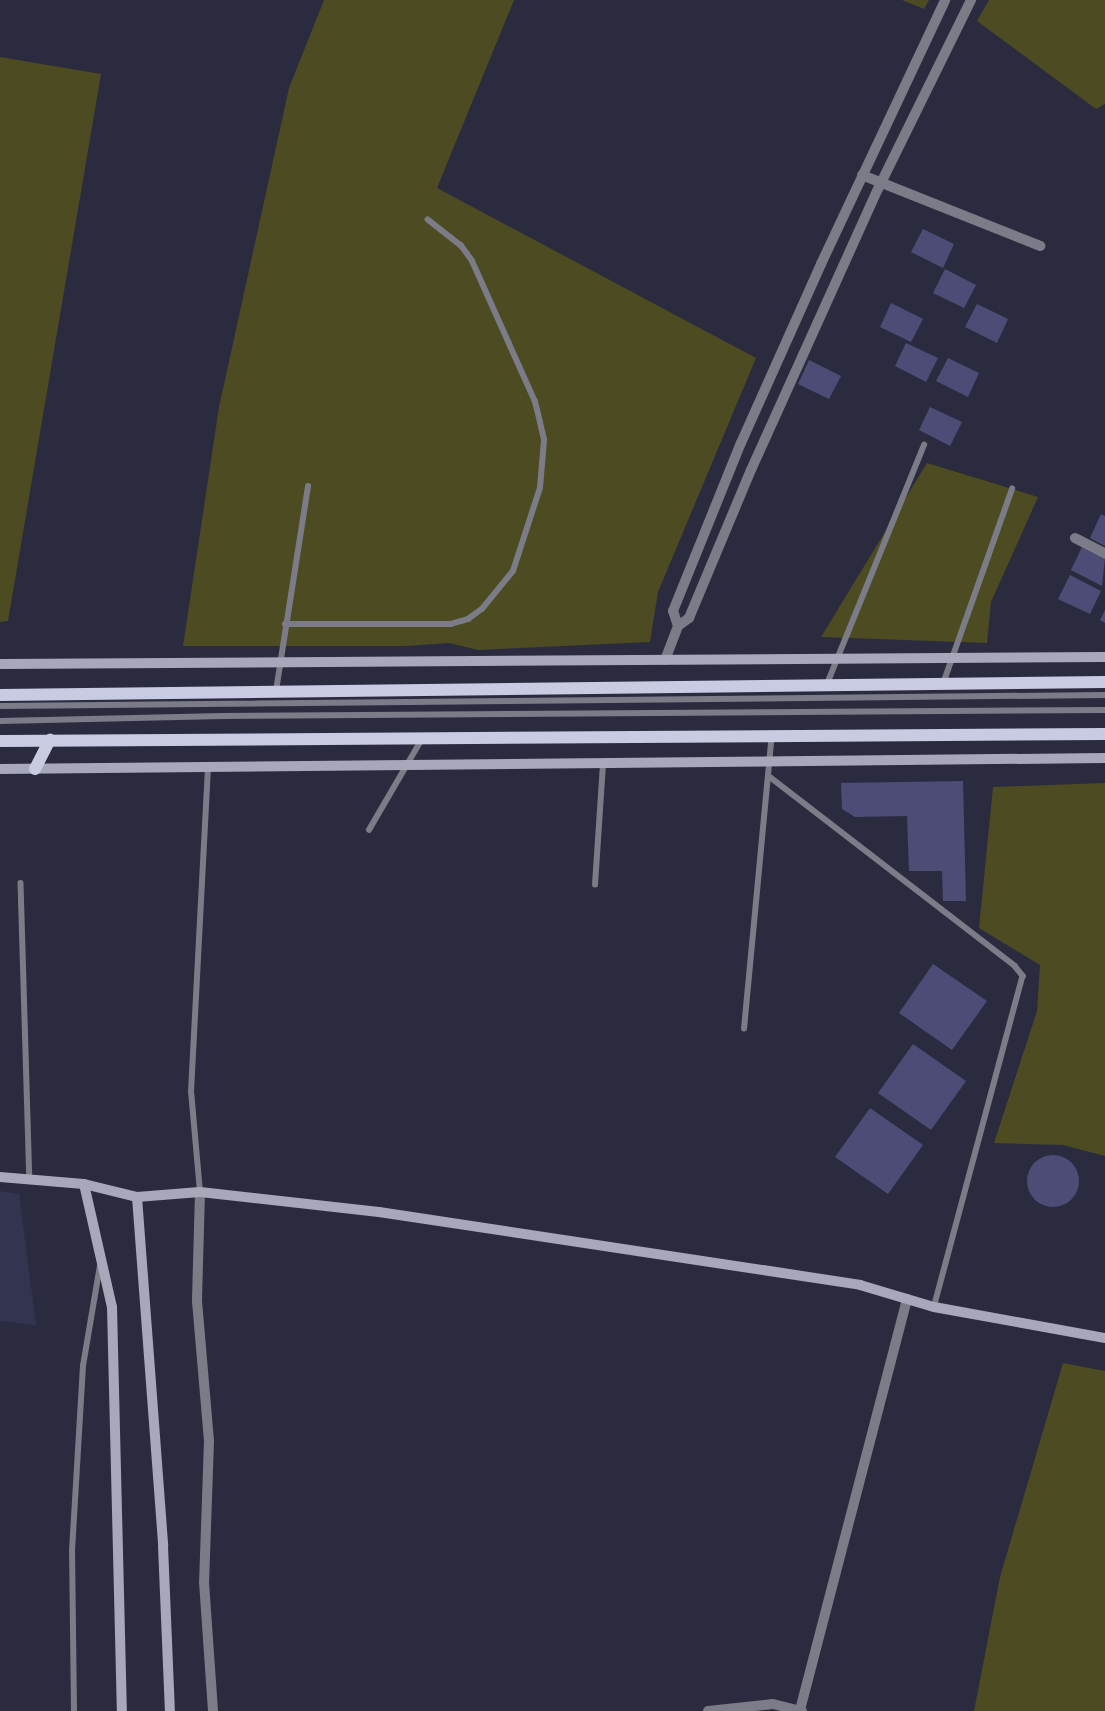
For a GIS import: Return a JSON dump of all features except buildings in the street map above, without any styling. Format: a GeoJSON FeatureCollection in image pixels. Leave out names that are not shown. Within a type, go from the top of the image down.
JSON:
{"type":"FeatureCollection","features":[{"type":"Feature","properties":{"kind":"main road"},"geometry":{"type":"LineString","coordinates":[[0,695],[1105,682]]}},
{"type":"Feature","properties":{"kind":"main road"},"geometry":{"type":"LineString","coordinates":[[0,741],[1105,734]]}},
{"type":"Feature","properties":{"kind":"main road"},"geometry":{"type":"LineString","coordinates":[[35,769],[50,740]]}},
{"type":"Feature","properties":{"kind":"street"},"geometry":{"type":"LineString","coordinates":[[678,626],[672,611],[741,443],[862,175],[945,0]]}},
{"type":"Feature","properties":{"kind":"street"},"geometry":{"type":"LineString","coordinates":[[665,660],[678,626],[689,618],[751,470],[881,183],[971,0]]}},
{"type":"Feature","properties":{"kind":"street"},"geometry":{"type":"LineString","coordinates":[[862,175],[1040,246]]}},
{"type":"Feature","properties":{"kind":"street"},"geometry":{"type":"LineString","coordinates":[[1075,538],[1105,553]]}},
{"type":"Feature","properties":{"kind":"street"},"geometry":{"type":"LineString","coordinates":[[0,664],[1105,657]]}},
{"type":"Feature","properties":{"kind":"street"},"geometry":{"type":"LineString","coordinates":[[0,769],[1105,758]]}},
{"type":"Feature","properties":{"kind":"street"},"geometry":{"type":"LineString","coordinates":[[0,1177],[30,1182],[84,1184],[137,1197],[200,1192],[380,1212],[860,1285],[934,1307],[1105,1338]]}},
{"type":"Feature","properties":{"kind":"street"},"geometry":{"type":"LineString","coordinates":[[84,1184],[112,1307],[122,1711]]}},
{"type":"Feature","properties":{"kind":"street"},"geometry":{"type":"LineString","coordinates":[[200,1192],[196,1301],[209,1441],[204,1582],[213,1711]]}},
{"type":"Feature","properties":{"kind":"street"},"geometry":{"type":"LineString","coordinates":[[137,1197],[163,1546],[170,1711]]}},
{"type":"Feature","properties":{"kind":"street"},"geometry":{"type":"LineString","coordinates":[[708,1711],[773,1704],[801,1710],[907,1299]]}},
{"type":"Feature","properties":{"kind":"lane"},"geometry":{"type":"LineString","coordinates":[[286,624],[452,624],[468,620],[482,609],[513,571],[540,488],[544,440],[540,422],[535,402],[472,261],[461,246],[428,220]]}},
{"type":"Feature","properties":{"kind":"lane"},"geometry":{"type":"LineString","coordinates":[[826,686],[924,446]]}},
{"type":"Feature","properties":{"kind":"lane"},"geometry":{"type":"LineString","coordinates":[[276,693],[279,662],[308,486]]}},
{"type":"Feature","properties":{"kind":"lane"},"geometry":{"type":"LineString","coordinates":[[943,684],[1012,488]]}},
{"type":"Feature","properties":{"kind":"lane"},"geometry":{"type":"LineString","coordinates":[[0,706],[1105,695]]}},
{"type":"Feature","properties":{"kind":"lane"},"geometry":{"type":"LineString","coordinates":[[0,721],[223,716],[1105,710]]}},
{"type":"Feature","properties":{"kind":"lane"},"geometry":{"type":"LineString","coordinates":[[744,1029],[770,777],[772,735]]}},
{"type":"Feature","properties":{"kind":"lane"},"geometry":{"type":"LineString","coordinates":[[370,830],[404,766],[423,738]]}},
{"type":"Feature","properties":{"kind":"lane"},"geometry":{"type":"LineString","coordinates":[[595,885],[603,763]]}},
{"type":"Feature","properties":{"kind":"lane"},"geometry":{"type":"LineString","coordinates":[[200,1192],[191,1092],[208,768]]}},
{"type":"Feature","properties":{"kind":"lane"},"geometry":{"type":"LineString","coordinates":[[770,777],[1015,966],[1023,976],[934,1307]]}},
{"type":"Feature","properties":{"kind":"lane"},"geometry":{"type":"LineString","coordinates":[[21,883],[30,1182]]}},
{"type":"Feature","properties":{"kind":"lane"},"geometry":{"type":"LineString","coordinates":[[74,1711],[72,1551],[83,1366],[101,1259]]}},
{"type":"Feature","properties":{"kind":"shaded area"},"geometry":{"type":"Polygon","coordinates":[[[324,0],[514,0],[437,188],[756,358],[658,592],[650,642],[478,650],[449,643],[406,646],[183,646],[219,407],[289,88],[324,0]]]}},
{"type":"Feature","properties":{"kind":"shaded area"},"geometry":{"type":"Polygon","coordinates":[[[902,0],[929,0],[924,9],[902,0]]]}},
{"type":"Feature","properties":{"kind":"shaded area"},"geometry":{"type":"Polygon","coordinates":[[[989,0],[1105,0],[1105,104],[1096,109],[977,21],[989,0]]]}},
{"type":"Feature","properties":{"kind":"shaded area"},"geometry":{"type":"Polygon","coordinates":[[[0,57],[101,74],[8,621],[0,622],[0,57]]]}},
{"type":"Feature","properties":{"kind":"shaded area"},"geometry":{"type":"Polygon","coordinates":[[[927,463],[1038,497],[991,602],[987,643],[821,637],[927,463]]]}},
{"type":"Feature","properties":{"kind":"shaded area"},"geometry":{"type":"Polygon","coordinates":[[[1105,783],[1105,1156],[1063,1145],[994,1143],[1037,1011],[1040,965],[979,928],[993,787],[1105,783]]]}},
{"type":"Feature","properties":{"kind":"shaded area"},"geometry":{"type":"Polygon","coordinates":[[[0,1191],[19,1194],[36,1325],[0,1321],[0,1191]]]}},
{"type":"Feature","properties":{"kind":"shaded area"},"geometry":{"type":"Polygon","coordinates":[[[1063,1363],[1105,1371],[1105,1711],[974,1711],[1000,1577],[1063,1363]]]}}]}
